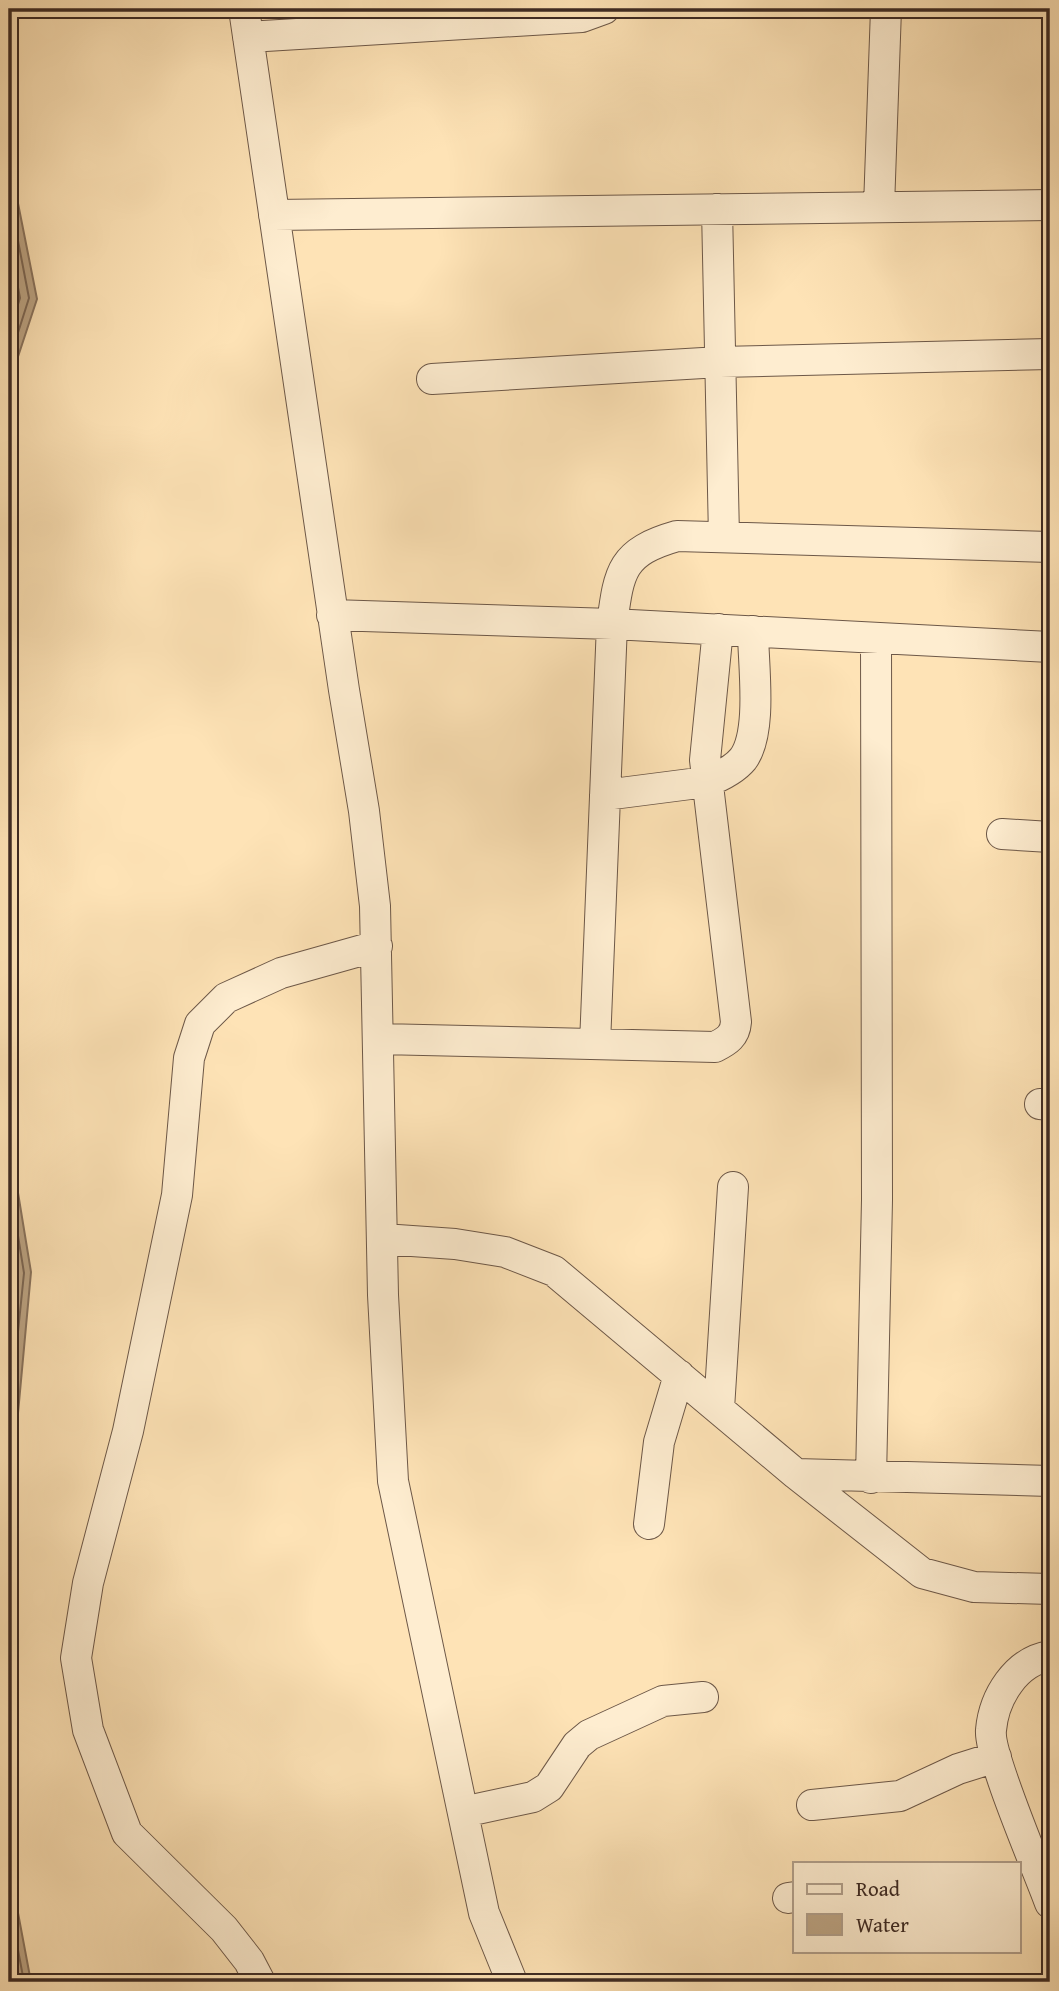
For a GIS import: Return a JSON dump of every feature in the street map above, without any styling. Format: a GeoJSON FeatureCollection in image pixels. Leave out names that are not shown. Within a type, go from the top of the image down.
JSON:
{"type":"FeatureCollection","features":[{"type":"Feature","properties":{"kind":"street"},"geometry":{"type":"LineString","coordinates":[[512,1982],[484,1913],[393,1481],[383,1239],[377,946],[364,811],[332,615],[246,23],[582,18],[604,9]]}},
{"type":"Feature","properties":{"kind":"street"},"geometry":{"type":"LineString","coordinates":[[879,207],[886,9]]}},
{"type":"Feature","properties":{"kind":"street"},"geometry":{"type":"LineString","coordinates":[[274,215],[1050,205]]}},
{"type":"Feature","properties":{"kind":"street"},"geometry":{"type":"LineString","coordinates":[[717,209],[724,537]]}},
{"type":"Feature","properties":{"kind":"street"},"geometry":{"type":"LineString","coordinates":[[432,379],[720,362],[1050,354]]}},
{"type":"Feature","properties":{"kind":"street"},"geometry":{"type":"LineString","coordinates":[[595,1044],[612,624],[618,577],[629,560],[648,545],[677,536],[1050,547]]}},
{"type":"Feature","properties":{"kind":"street"},"geometry":{"type":"LineString","coordinates":[[332,615],[612,624],[1050,647]]}},
{"type":"Feature","properties":{"kind":"street"},"geometry":{"type":"LineString","coordinates":[[380,1039],[715,1047],[728,1041],[735,1030],[705,760],[718,629]]}},
{"type":"Feature","properties":{"kind":"street"},"geometry":{"type":"LineString","coordinates":[[605,795],[706,782],[722,776],[742,760],[754,737],[753,631]]}},
{"type":"Feature","properties":{"kind":"street"},"geometry":{"type":"LineString","coordinates":[[871,1478],[877,1200],[876,639]]}},
{"type":"Feature","properties":{"kind":"street"},"geometry":{"type":"LineString","coordinates":[[1002,834],[1050,837]]}},
{"type":"Feature","properties":{"kind":"street"},"geometry":{"type":"LineString","coordinates":[[260,1982],[249,1961],[224,1929],[127,1833],[88,1730],[76,1657],[88,1583],[128,1432],[177,1195],[189,1058],[200,1024],[226,998],[281,973],[377,946]]}},
{"type":"Feature","properties":{"kind":"street"},"geometry":{"type":"LineString","coordinates":[[719,1409],[733,1187]]}},
{"type":"Feature","properties":{"kind":"street"},"geometry":{"type":"LineString","coordinates":[[383,1239],[455,1244],[505,1252],[554,1271],[796,1474],[922,1573],[974,1587],[1050,1589]]}},
{"type":"Feature","properties":{"kind":"street"},"geometry":{"type":"LineString","coordinates":[[649,1524],[659,1442],[678,1375]]}},
{"type":"Feature","properties":{"kind":"street"},"geometry":{"type":"LineString","coordinates":[[796,1474],[1050,1481]]}},
{"type":"Feature","properties":{"kind":"street"},"geometry":{"type":"LineString","coordinates":[[1050,1656],[1042,1657],[1013,1673],[998,1704],[990,1732],[1027,1864],[1050,1903]]}},
{"type":"Feature","properties":{"kind":"street"},"geometry":{"type":"LineString","coordinates":[[463,1812],[533,1797],[549,1787],[576,1745],[589,1735],[663,1701],[703,1697]]}},
{"type":"Feature","properties":{"kind":"street"},"geometry":{"type":"LineString","coordinates":[[813,1805],[900,1796],[958,1769],[996,1757]]}},
{"type":"Feature","properties":{"kind":"water"},"geometry":{"type":"Polygon","coordinates":[[[9,158],[37,299],[9,384],[9,158]]]}},
{"type":"Feature","properties":{"kind":"water"},"geometry":{"type":"Polygon","coordinates":[[[9,1138],[31,1272],[18,1413],[9,1449],[9,1138]]]}},
{"type":"Feature","properties":{"kind":"water"},"geometry":{"type":"Polygon","coordinates":[[[9,1865],[31,1982],[9,1982],[9,1865]]]}}]}
